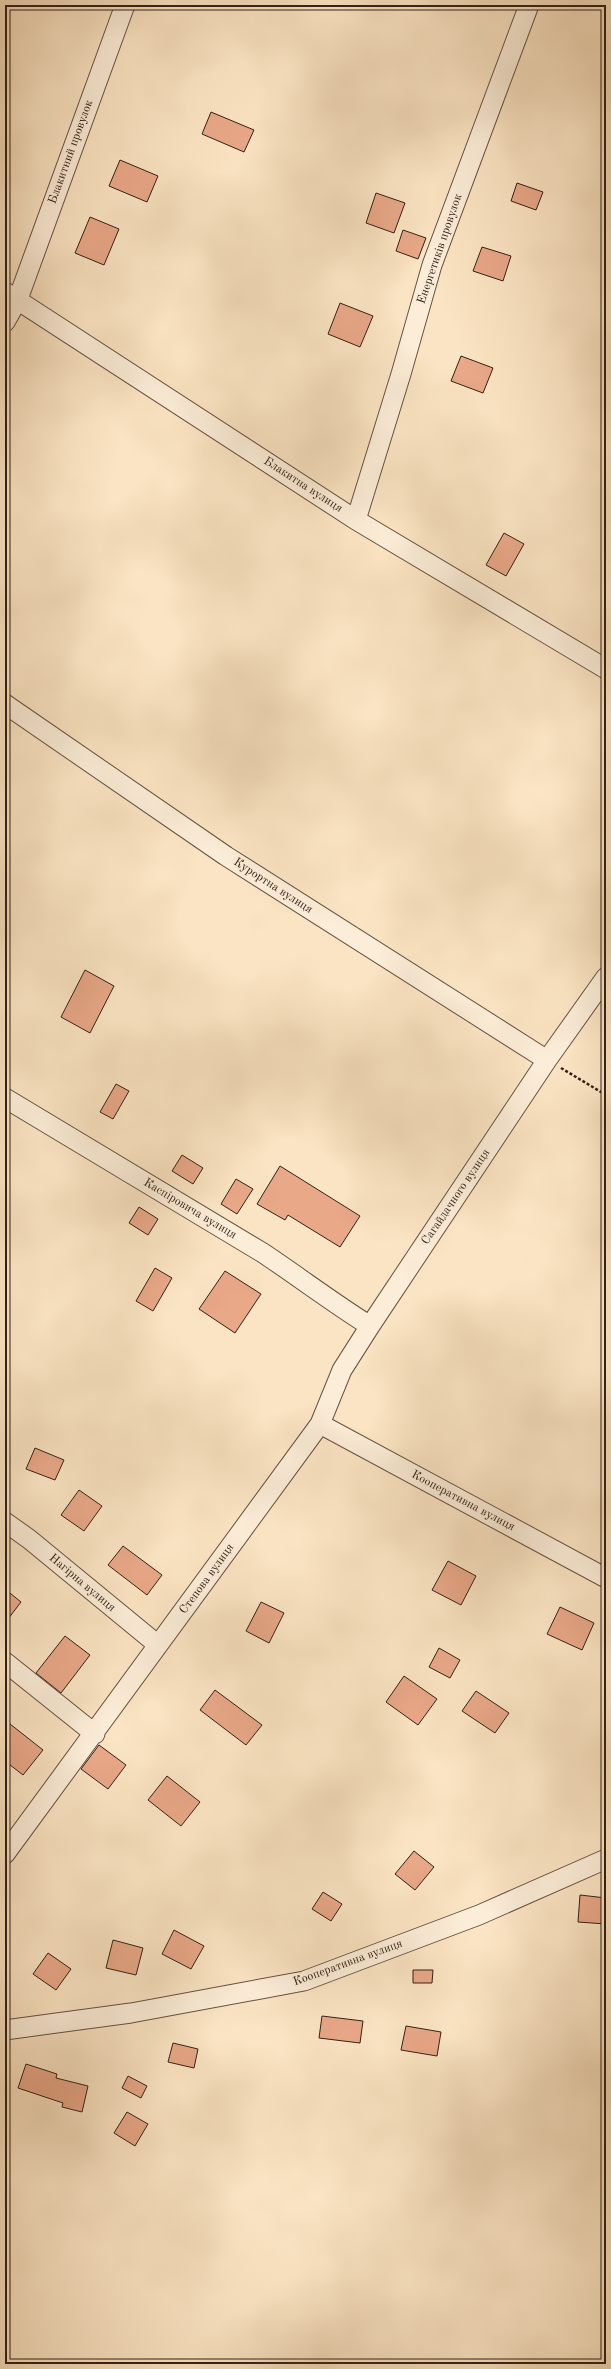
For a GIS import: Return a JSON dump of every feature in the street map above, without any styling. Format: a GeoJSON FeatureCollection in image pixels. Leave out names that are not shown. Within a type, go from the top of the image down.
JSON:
{"type":"FeatureCollection","features":[{"type":"Feature","properties":{"kind":"street","name":"Блакитний провулок"},"geometry":{"type":"LineString","coordinates":[[5,322],[12,296],[124,5]]}},
{"type":"Feature","properties":{"kind":"street","name":"Енергетиків провулок"},"geometry":{"type":"LineString","coordinates":[[356,520],[402,374],[432,264],[529,5]]}},
{"type":"Feature","properties":{"kind":"street","name":"Блакитна вулиця"},"geometry":{"type":"LineString","coordinates":[[12,296],[356,520],[606,669]]}},
{"type":"Feature","properties":{"kind":"street","name":"Курортна вулиця"},"geometry":{"type":"LineString","coordinates":[[5,704],[226,856],[547,1060]]}},
{"type":"Feature","properties":{"kind":"street","name":"Сагайдачного вулиця"},"geometry":{"type":"LineString","coordinates":[[320,1424],[342,1370],[370,1326],[547,1060],[606,977]]}},
{"type":"Feature","properties":{"kind":"street","name":"Каспіровича вулиця"},"geometry":{"type":"LineString","coordinates":[[5,1098],[94,1154],[173,1197],[250,1245],[299,1277],[330,1301],[370,1326]]}},
{"type":"Feature","properties":{"kind":"street","name":"Кооперативна вулиця"},"geometry":{"type":"LineString","coordinates":[[320,1424],[606,1578]]}},
{"type":"Feature","properties":{"kind":"street","name":"Степова вулиця"},"geometry":{"type":"LineString","coordinates":[[5,1854],[95,1734],[158,1645],[320,1424]]}},
{"type":"Feature","properties":{"kind":"street","name":"Нагірна вулиця"},"geometry":{"type":"LineString","coordinates":[[5,1522],[30,1539],[158,1645]]}},
{"type":"Feature","properties":{"kind":"street"},"geometry":{"type":"LineString","coordinates":[[5,1662],[95,1734]]}},
{"type":"Feature","properties":{"kind":"street","name":"Кооперативна вулиця"},"geometry":{"type":"LineString","coordinates":[[5,2030],[131,2013],[304,1981],[479,1914],[606,1859]]}},
{"type":"Feature","properties":{"kind":"path"},"geometry":{"type":"LineString","coordinates":[[547,1060],[606,1095]]}},
{"type":"Feature","properties":{"kind":"building"},"geometry":{"type":"Polygon","coordinates":[[[211,112],[254,130],[244,152],[202,134],[211,112]]]}},
{"type":"Feature","properties":{"kind":"building"},"geometry":{"type":"Polygon","coordinates":[[[120,160],[158,176],[147,202],[109,186],[120,160]]]}},
{"type":"Feature","properties":{"kind":"building"},"geometry":{"type":"Polygon","coordinates":[[[517,183],[543,192],[536,210],[511,201],[517,183]]]}},
{"type":"Feature","properties":{"kind":"building"},"geometry":{"type":"Polygon","coordinates":[[[376,193],[405,203],[394,233],[366,223],[376,193]]]}},
{"type":"Feature","properties":{"kind":"building"},"geometry":{"type":"Polygon","coordinates":[[[90,217],[119,229],[104,265],[75,253],[90,217]]]}},
{"type":"Feature","properties":{"kind":"building"},"geometry":{"type":"Polygon","coordinates":[[[403,230],[426,238],[418,259],[396,251],[403,230]]]}},
{"type":"Feature","properties":{"kind":"building"},"geometry":{"type":"Polygon","coordinates":[[[482,247],[511,256],[503,281],[473,271],[482,247]]]}},
{"type":"Feature","properties":{"kind":"building"},"geometry":{"type":"Polygon","coordinates":[[[340,303],[373,316],[360,347],[328,334],[340,303]]]}},
{"type":"Feature","properties":{"kind":"building"},"geometry":{"type":"Polygon","coordinates":[[[461,356],[493,368],[483,393],[451,381],[461,356]]]}},
{"type":"Feature","properties":{"kind":"building"},"geometry":{"type":"Polygon","coordinates":[[[504,533],[524,544],[506,576],[486,565],[504,533]]]}},
{"type":"Feature","properties":{"kind":"building"},"geometry":{"type":"Polygon","coordinates":[[[85,970],[114,986],[90,1033],[61,1017],[85,970]]]}},
{"type":"Feature","properties":{"kind":"building"},"geometry":{"type":"Polygon","coordinates":[[[116,1084],[129,1091],[113,1119],[100,1112],[116,1084]]]}},
{"type":"Feature","properties":{"kind":"building"},"geometry":{"type":"Polygon","coordinates":[[[182,1155],[203,1168],[193,1184],[172,1171],[182,1155]]]}},
{"type":"Feature","properties":{"kind":"building"},"geometry":{"type":"Polygon","coordinates":[[[280,1166],[360,1216],[340,1247],[288,1215],[285,1220],[257,1204],[280,1166]]]}},
{"type":"Feature","properties":{"kind":"building"},"geometry":{"type":"Polygon","coordinates":[[[236,1179],[253,1189],[237,1214],[221,1204],[236,1179]]]}},
{"type":"Feature","properties":{"kind":"building"},"geometry":{"type":"Polygon","coordinates":[[[139,1207],[158,1219],[148,1235],[129,1223],[139,1207]]]}},
{"type":"Feature","properties":{"kind":"building"},"geometry":{"type":"Polygon","coordinates":[[[155,1268],[172,1278],[153,1311],[136,1301],[155,1268]]]}},
{"type":"Feature","properties":{"kind":"building"},"geometry":{"type":"Polygon","coordinates":[[[225,1271],[261,1294],[235,1333],[199,1309],[225,1271]]]}},
{"type":"Feature","properties":{"kind":"building"},"geometry":{"type":"Polygon","coordinates":[[[35,1448],[64,1460],[55,1480],[26,1469],[35,1448]]]}},
{"type":"Feature","properties":{"kind":"building"},"geometry":{"type":"Polygon","coordinates":[[[79,1490],[102,1506],[84,1531],[61,1515],[79,1490]]]}},
{"type":"Feature","properties":{"kind":"building"},"geometry":{"type":"Polygon","coordinates":[[[123,1546],[162,1575],[147,1595],[108,1565],[123,1546]]]}},
{"type":"Feature","properties":{"kind":"building"},"geometry":{"type":"Polygon","coordinates":[[[448,1561],[476,1576],[461,1605],[432,1590],[448,1561]]]}},
{"type":"Feature","properties":{"kind":"building"},"geometry":{"type":"Polygon","coordinates":[[[5,1589],[21,1602],[5,1623],[5,1589]]]}},
{"type":"Feature","properties":{"kind":"building"},"geometry":{"type":"Polygon","coordinates":[[[261,1602],[284,1613],[269,1643],[246,1631],[261,1602]]]}},
{"type":"Feature","properties":{"kind":"building"},"geometry":{"type":"Polygon","coordinates":[[[560,1607],[594,1623],[582,1650],[547,1634],[560,1607]]]}},
{"type":"Feature","properties":{"kind":"building"},"geometry":{"type":"Polygon","coordinates":[[[65,1636],[90,1655],[61,1693],[36,1673],[65,1636]]]}},
{"type":"Feature","properties":{"kind":"building"},"geometry":{"type":"Polygon","coordinates":[[[439,1648],[460,1660],[450,1678],[429,1667],[439,1648]]]}},
{"type":"Feature","properties":{"kind":"building"},"geometry":{"type":"Polygon","coordinates":[[[404,1676],[437,1699],[418,1725],[386,1702],[404,1676]]]}},
{"type":"Feature","properties":{"kind":"building"},"geometry":{"type":"Polygon","coordinates":[[[215,1690],[262,1725],[246,1745],[200,1710],[215,1690]]]}},
{"type":"Feature","properties":{"kind":"building"},"geometry":{"type":"Polygon","coordinates":[[[476,1691],[509,1713],[495,1733],[462,1711],[476,1691]]]}},
{"type":"Feature","properties":{"kind":"building"},"geometry":{"type":"Polygon","coordinates":[[[5,1720],[43,1750],[23,1775],[5,1761],[5,1720]]]}},
{"type":"Feature","properties":{"kind":"building"},"geometry":{"type":"Polygon","coordinates":[[[99,1745],[126,1765],[108,1789],[81,1769],[99,1745]]]}},
{"type":"Feature","properties":{"kind":"building"},"geometry":{"type":"Polygon","coordinates":[[[167,1776],[200,1802],[181,1826],[148,1800],[167,1776]]]}},
{"type":"Feature","properties":{"kind":"building"},"geometry":{"type":"Polygon","coordinates":[[[414,1851],[434,1867],[415,1890],[395,1874],[414,1851]]]}},
{"type":"Feature","properties":{"kind":"building"},"geometry":{"type":"Polygon","coordinates":[[[323,1892],[342,1904],[331,1921],[312,1909],[323,1892]]]}},
{"type":"Feature","properties":{"kind":"building"},"geometry":{"type":"Polygon","coordinates":[[[580,1895],[606,1898],[606,1924],[578,1922],[580,1895]]]}},
{"type":"Feature","properties":{"kind":"building"},"geometry":{"type":"Polygon","coordinates":[[[174,1930],[204,1946],[191,1969],[162,1954],[174,1930]]]}},
{"type":"Feature","properties":{"kind":"building"},"geometry":{"type":"Polygon","coordinates":[[[113,1940],[143,1948],[136,1975],[106,1968],[113,1940]]]}},
{"type":"Feature","properties":{"kind":"building"},"geometry":{"type":"Polygon","coordinates":[[[48,1953],[71,1969],[56,1990],[33,1974],[48,1953]]]}},
{"type":"Feature","properties":{"kind":"building"},"geometry":{"type":"Polygon","coordinates":[[[413,1970],[433,1970],[432,1983],[413,1983],[413,1970]]]}},
{"type":"Feature","properties":{"kind":"building"},"geometry":{"type":"Polygon","coordinates":[[[322,2016],[363,2021],[360,2043],[319,2038],[322,2016]]]}},
{"type":"Feature","properties":{"kind":"building"},"geometry":{"type":"Polygon","coordinates":[[[406,2026],[441,2032],[437,2056],[401,2050],[406,2026]]]}},
{"type":"Feature","properties":{"kind":"building"},"geometry":{"type":"Polygon","coordinates":[[[173,2043],[198,2049],[194,2068],[168,2062],[173,2043]]]}},
{"type":"Feature","properties":{"kind":"building"},"geometry":{"type":"Polygon","coordinates":[[[26,2064],[57,2074],[56,2078],[88,2086],[82,2112],[62,2107],[63,2103],[18,2088],[26,2064]]]}},
{"type":"Feature","properties":{"kind":"building"},"geometry":{"type":"Polygon","coordinates":[[[128,2076],[147,2086],[141,2098],[122,2088],[128,2076]]]}},
{"type":"Feature","properties":{"kind":"building"},"geometry":{"type":"Polygon","coordinates":[[[127,2112],[148,2124],[135,2146],[114,2133],[127,2112]]]}}]}
